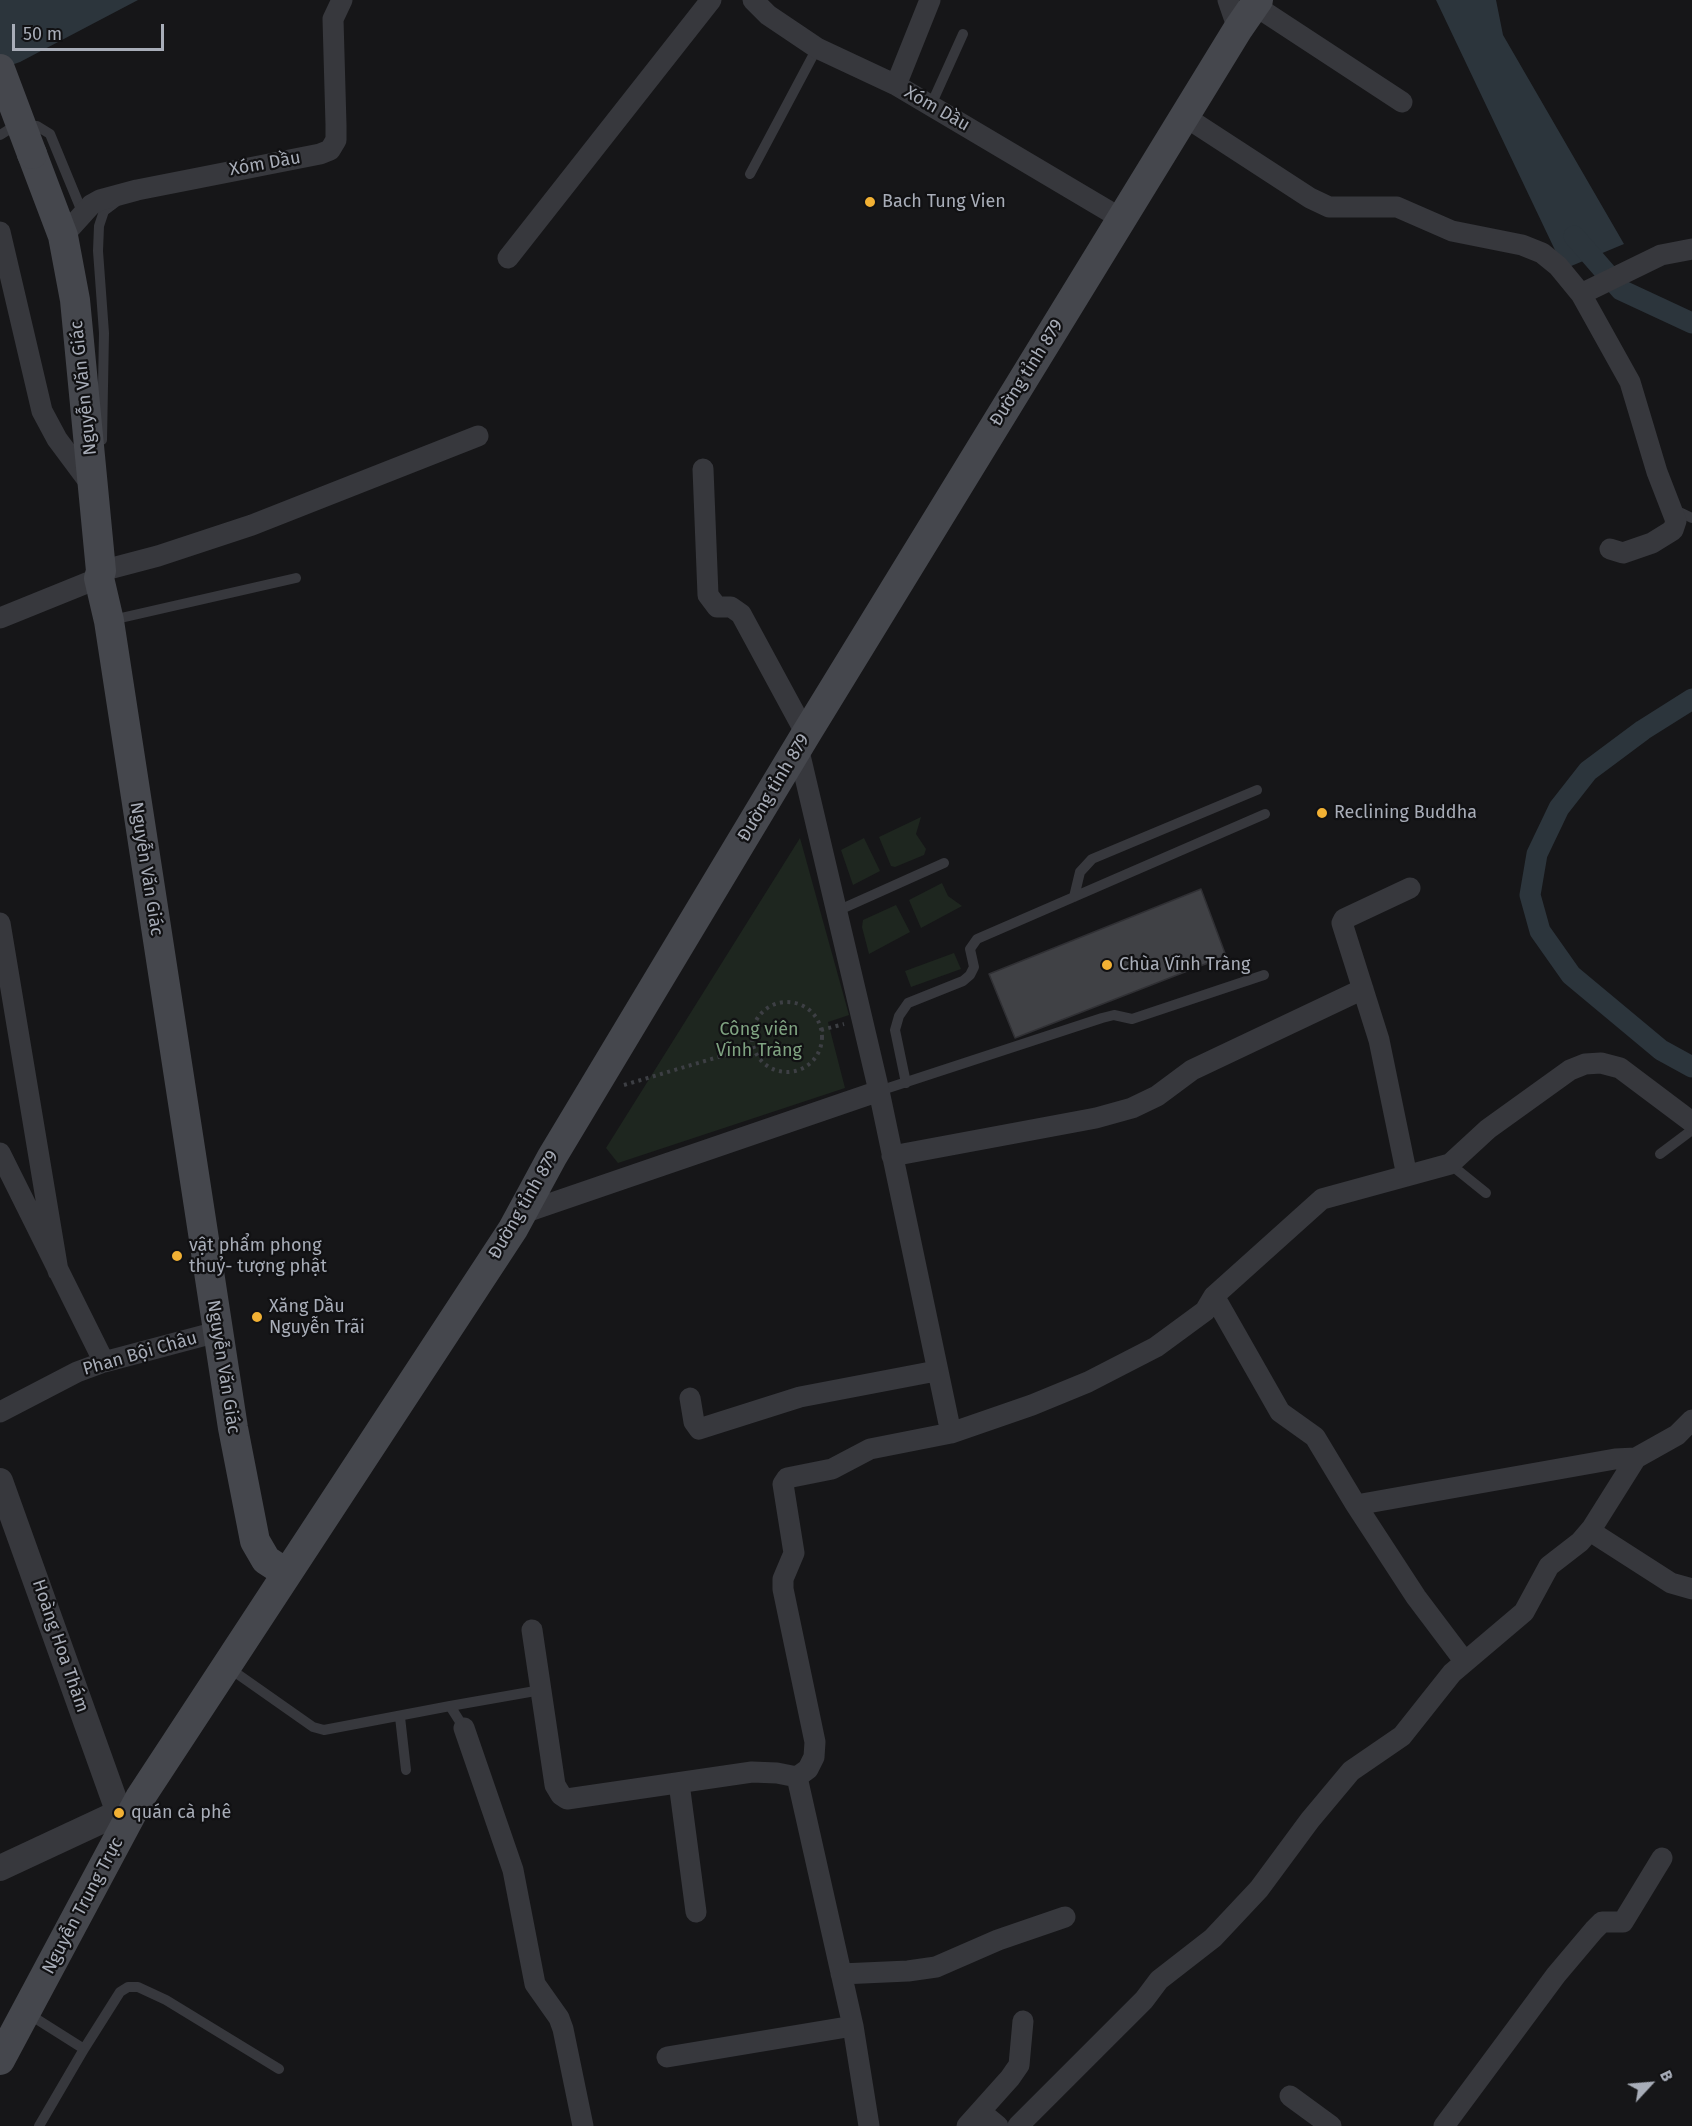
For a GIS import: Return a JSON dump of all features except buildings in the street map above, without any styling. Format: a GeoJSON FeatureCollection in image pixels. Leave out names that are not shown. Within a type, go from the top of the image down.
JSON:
{"type":"FeatureCollection","features":[{"type":"Feature","properties":{"kind":"main road","name":"Đường tỉnh 879"},"geometry":{"type":"LineString","coordinates":[[286,1573],[523,1213],[552,1157],[588,1096],[802,741],[1122,219],[1245,8]]}},
{"type":"Feature","properties":{"kind":"main road","name":"Nguyễn Văn Giác"},"geometry":{"type":"LineString","coordinates":[[0,69],[63,236],[82,354],[100,574],[217,1332],[255,1541],[266,1560],[286,1573]]}},
{"type":"Feature","properties":{"kind":"main road","name":"Nguyễn Trung Trực"},"geometry":{"type":"LineString","coordinates":[[0,2060],[27,2012],[121,1820],[140,1798],[286,1573]]}},
{"type":"Feature","properties":{"kind":"street","name":"Xóm Dầu"},"geometry":{"type":"LineString","coordinates":[[63,236],[82,214],[100,200],[137,190],[320,154],[330,150],[336,140],[333,19],[342,0]]}},
{"type":"Feature","properties":{"kind":"street"},"geometry":{"type":"LineString","coordinates":[[508,258],[711,0]]}},
{"type":"Feature","properties":{"kind":"street","name":"Xóm Dầu"},"geometry":{"type":"LineString","coordinates":[[753,0],[768,15],[818,48],[896,85],[1122,219]]}},
{"type":"Feature","properties":{"kind":"street"},"geometry":{"type":"LineString","coordinates":[[896,85],[930,0]]}},
{"type":"Feature","properties":{"kind":"street"},"geometry":{"type":"LineString","coordinates":[[1245,8],[1402,102]]}},
{"type":"Feature","properties":{"kind":"street"},"geometry":{"type":"LineString","coordinates":[[1184,116],[1310,198],[1329,207],[1397,207],[1452,231],[1522,245],[1542,253],[1558,266],[1583,293],[1630,382],[1657,472],[1683,513],[1676,521],[1673,530],[1666,536],[1623,553],[1610,549]]}},
{"type":"Feature","properties":{"kind":"street"},"geometry":{"type":"LineString","coordinates":[[0,232],[42,411],[57,439],[94,489]]}},
{"type":"Feature","properties":{"kind":"street"},"geometry":{"type":"LineString","coordinates":[[1583,293],[1661,255],[1692,249]]}},
{"type":"Feature","properties":{"kind":"street"},"geometry":{"type":"LineString","coordinates":[[0,618],[100,574],[252,525],[478,436]]}},
{"type":"Feature","properties":{"kind":"street"},"geometry":{"type":"LineString","coordinates":[[704,470],[708,595],[717,607],[731,607],[741,614],[802,741],[951,1433]]}},
{"type":"Feature","properties":{"kind":"street"},"geometry":{"type":"LineString","coordinates":[[1407,1176],[1382,1051],[1342,922],[1410,888]]}},
{"type":"Feature","properties":{"kind":"street"},"geometry":{"type":"LineString","coordinates":[[0,923],[9,1040],[58,1271]]}},
{"type":"Feature","properties":{"kind":"street"},"geometry":{"type":"LineString","coordinates":[[892,1156],[1096,1118],[1132,1108],[1158,1096],[1192,1070],[1363,989]]}},
{"type":"Feature","properties":{"kind":"street"},"geometry":{"type":"LineString","coordinates":[[797,1778],[808,1769],[814,1757],[815,1742],[783,1589],[783,1579],[794,1553],[783,1484],[788,1478],[832,1469],[870,1449],[951,1433],[1060,1393],[1156,1347],[1205,1311],[1214,1296],[1322,1199],[1450,1164],[1488,1129],[1570,1070],[1585,1064],[1601,1063],[1620,1068],[1692,1122]]}},
{"type":"Feature","properties":{"kind":"street"},"geometry":{"type":"LineString","coordinates":[[523,1213],[879,1091]]}},
{"type":"Feature","properties":{"kind":"street"},"geometry":{"type":"LineString","coordinates":[[0,1153],[104,1362]]}},
{"type":"Feature","properties":{"kind":"street"},"geometry":{"type":"LineString","coordinates":[[1214,1296],[1280,1412],[1314,1437],[1416,1597],[1465,1662]]}},
{"type":"Feature","properties":{"kind":"street","name":"Phan Bội Châu"},"geometry":{"type":"LineString","coordinates":[[0,1412],[77,1372],[104,1362],[217,1332]]}},
{"type":"Feature","properties":{"kind":"street"},"geometry":{"type":"LineString","coordinates":[[690,1398],[694,1422],[699,1429],[800,1397],[936,1371]]}},
{"type":"Feature","properties":{"kind":"street"},"geometry":{"type":"LineString","coordinates":[[1356,1504],[1615,1459],[1636,1458],[1677,1436],[1692,1420]]}},
{"type":"Feature","properties":{"kind":"street"},"geometry":{"type":"LineString","coordinates":[[1018,2126],[1144,2000],[1160,1980],[1214,1938],[1259,1889],[1310,1820],[1351,1771],[1402,1736],[1452,1673],[1524,1612],[1549,1566],[1590,1532],[1636,1458]]}},
{"type":"Feature","properties":{"kind":"street","name":"Hoàng Hoa Thám"},"geometry":{"type":"LineString","coordinates":[[0,1481],[121,1820]]}},
{"type":"Feature","properties":{"kind":"street"},"geometry":{"type":"LineString","coordinates":[[1590,1532],[1671,1582],[1692,1589]]}},
{"type":"Feature","properties":{"kind":"street"},"geometry":{"type":"LineString","coordinates":[[532,1630],[555,1785],[561,1795],[567,1798],[752,1772],[777,1773],[797,1778]]}},
{"type":"Feature","properties":{"kind":"street"},"geometry":{"type":"LineString","coordinates":[[464,1728],[513,1870],[535,1984],[559,2018],[563,2029],[583,2126]]}},
{"type":"Feature","properties":{"kind":"street"},"geometry":{"type":"LineString","coordinates":[[797,1778],[853,2026],[869,2126]]}},
{"type":"Feature","properties":{"kind":"street"},"geometry":{"type":"LineString","coordinates":[[679,1783],[696,1912]]}},
{"type":"Feature","properties":{"kind":"street"},"geometry":{"type":"LineString","coordinates":[[0,1868],[121,1820]]}},
{"type":"Feature","properties":{"kind":"street"},"geometry":{"type":"LineString","coordinates":[[1444,2126],[1556,1975],[1594,1930],[1602,1922],[1623,1922],[1662,1858]]}},
{"type":"Feature","properties":{"kind":"street"},"geometry":{"type":"LineString","coordinates":[[841,1974],[908,1971],[936,1967],[998,1940],[1065,1917]]}},
{"type":"Feature","properties":{"kind":"street"},"geometry":{"type":"LineString","coordinates":[[998,2126],[974,2119],[1019,2065],[1023,2021]]}},
{"type":"Feature","properties":{"kind":"street"},"geometry":{"type":"LineString","coordinates":[[667,2057],[853,2026]]}},
{"type":"Feature","properties":{"kind":"street"},"geometry":{"type":"LineString","coordinates":[[1290,2096],[1331,2126]]}},
{"type":"Feature","properties":{"kind":"lane"},"geometry":{"type":"LineString","coordinates":[[931,105],[963,34]]}},
{"type":"Feature","properties":{"kind":"lane"},"geometry":{"type":"LineString","coordinates":[[750,174],[818,48]]}},
{"type":"Feature","properties":{"kind":"lane"},"geometry":{"type":"LineString","coordinates":[[0,135],[13,127],[37,126],[50,134],[82,214]]}},
{"type":"Feature","properties":{"kind":"lane"},"geometry":{"type":"LineString","coordinates":[[94,489],[102,443],[104,333],[98,251],[99,226],[104,211],[137,190]]}},
{"type":"Feature","properties":{"kind":"lane"},"geometry":{"type":"LineString","coordinates":[[109,621],[296,578]]}},
{"type":"Feature","properties":{"kind":"lane"},"geometry":{"type":"LineString","coordinates":[[1074,897],[1080,872],[1092,859],[1257,789]]}},
{"type":"Feature","properties":{"kind":"lane"},"geometry":{"type":"LineString","coordinates":[[906,1083],[895,1030],[898,1016],[908,1003],[963,981],[970,975],[974,967],[970,949],[977,939],[1265,814]]}},
{"type":"Feature","properties":{"kind":"lane"},"geometry":{"type":"LineString","coordinates":[[837,911],[944,863]]}},
{"type":"Feature","properties":{"kind":"lane"},"geometry":{"type":"LineString","coordinates":[[879,1091],[1102,1017],[1114,1015],[1132,1019],[1264,975]]}},
{"type":"Feature","properties":{"kind":"lane"},"geometry":{"type":"LineString","coordinates":[[1660,1154],[1692,1130]]}},
{"type":"Feature","properties":{"kind":"lane"},"geometry":{"type":"LineString","coordinates":[[1450,1164],[1486,1193]]}},
{"type":"Feature","properties":{"kind":"lane"},"geometry":{"type":"LineString","coordinates":[[226,1666],[313,1727],[334,1730],[541,1689]]}},
{"type":"Feature","properties":{"kind":"lane"},"geometry":{"type":"LineString","coordinates":[[450,1706],[464,1728]]}},
{"type":"Feature","properties":{"kind":"lane"},"geometry":{"type":"LineString","coordinates":[[400,1717],[406,1770]]}},
{"type":"Feature","properties":{"kind":"lane"},"geometry":{"type":"LineString","coordinates":[[39,2126],[120,1992],[128,1987],[138,1987],[166,2000],[279,2069]]}},
{"type":"Feature","properties":{"kind":"lane"},"geometry":{"type":"LineString","coordinates":[[27,2012],[84,2049]]}},
{"type":"Feature","properties":{"kind":"path"},"geometry":{"type":"LineString","coordinates":[[793,1002],[804,1006],[820,1024],[822,1035],[816,1058],[798,1071],[775,1071],[757,1057],[752,1047],[754,1023],[760,1013],[776,1003],[793,1002]]}},
{"type":"Feature","properties":{"kind":"path"},"geometry":{"type":"LineString","coordinates":[[588,1096],[752,1047]]}},
{"type":"Feature","properties":{"kind":"green space"},"geometry":{"type":"Polygon","coordinates":[[[921,817],[916,834],[926,849],[924,855],[895,867],[891,866],[879,837],[921,817]]]}},
{"type":"Feature","properties":{"kind":"green space","name":"Công viên Vĩnh Tràng"},"geometry":{"type":"Polygon","coordinates":[[[800,838],[849,1015],[828,1022],[845,1088],[618,1163],[606,1148],[800,838]]]}},
{"type":"Feature","properties":{"kind":"green space"},"geometry":{"type":"Polygon","coordinates":[[[864,838],[880,871],[853,885],[841,850],[864,838]]]}},
{"type":"Feature","properties":{"kind":"green space"},"geometry":{"type":"Polygon","coordinates":[[[942,883],[948,896],[962,906],[921,928],[909,900],[942,883]]]}},
{"type":"Feature","properties":{"kind":"green space"},"geometry":{"type":"Polygon","coordinates":[[[896,905],[910,932],[869,954],[862,927],[863,920],[896,905]]]}},
{"type":"Feature","properties":{"kind":"green space"},"geometry":{"type":"Polygon","coordinates":[[[954,953],[961,969],[911,987],[905,971],[954,953]]]}},
{"type":"Feature","properties":{"kind":"shaded area"},"geometry":{"type":"Polygon","coordinates":[[[0,0],[138,0],[20,62],[0,69],[0,0]]]}},
{"type":"Feature","properties":{"kind":"shaded area"},"geometry":{"type":"Polygon","coordinates":[[[1436,0],[1496,0],[1503,35],[1624,244],[1564,269],[1436,0]]]}},
{"type":"Feature","properties":{"kind":"waterway"},"geometry":{"type":"LineString","coordinates":[[1574,236],[1621,290],[1692,323]]}},
{"type":"Feature","properties":{"kind":"waterway"},"geometry":{"type":"LineString","coordinates":[[1692,699],[1643,730],[1588,771],[1559,808],[1537,854],[1530,895],[1540,931],[1571,975],[1661,1050],[1692,1067]]}},
{"type":"Feature","properties":{"kind":"place","name":"Bach Tung Vien"},"geometry":{"type":"Point","coordinates":[870,202]}},
{"type":"Feature","properties":{"kind":"place","name":"Reclining Buddha"},"geometry":{"type":"Point","coordinates":[1322,813]}},
{"type":"Feature","properties":{"kind":"place","name":"Chùa Vĩnh Tràng"},"geometry":{"type":"Point","coordinates":[1107,965]}},
{"type":"Feature","properties":{"kind":"place","name":"vật phẩm phong thuỷ- tượng phật"},"geometry":{"type":"Point","coordinates":[177,1256]}},
{"type":"Feature","properties":{"kind":"place","name":"Xăng Dầu Nguyễn Trãi"},"geometry":{"type":"Point","coordinates":[257,1317]}},
{"type":"Feature","properties":{"kind":"place","name":"quán cà phê"},"geometry":{"type":"Point","coordinates":[119,1813]}}]}
